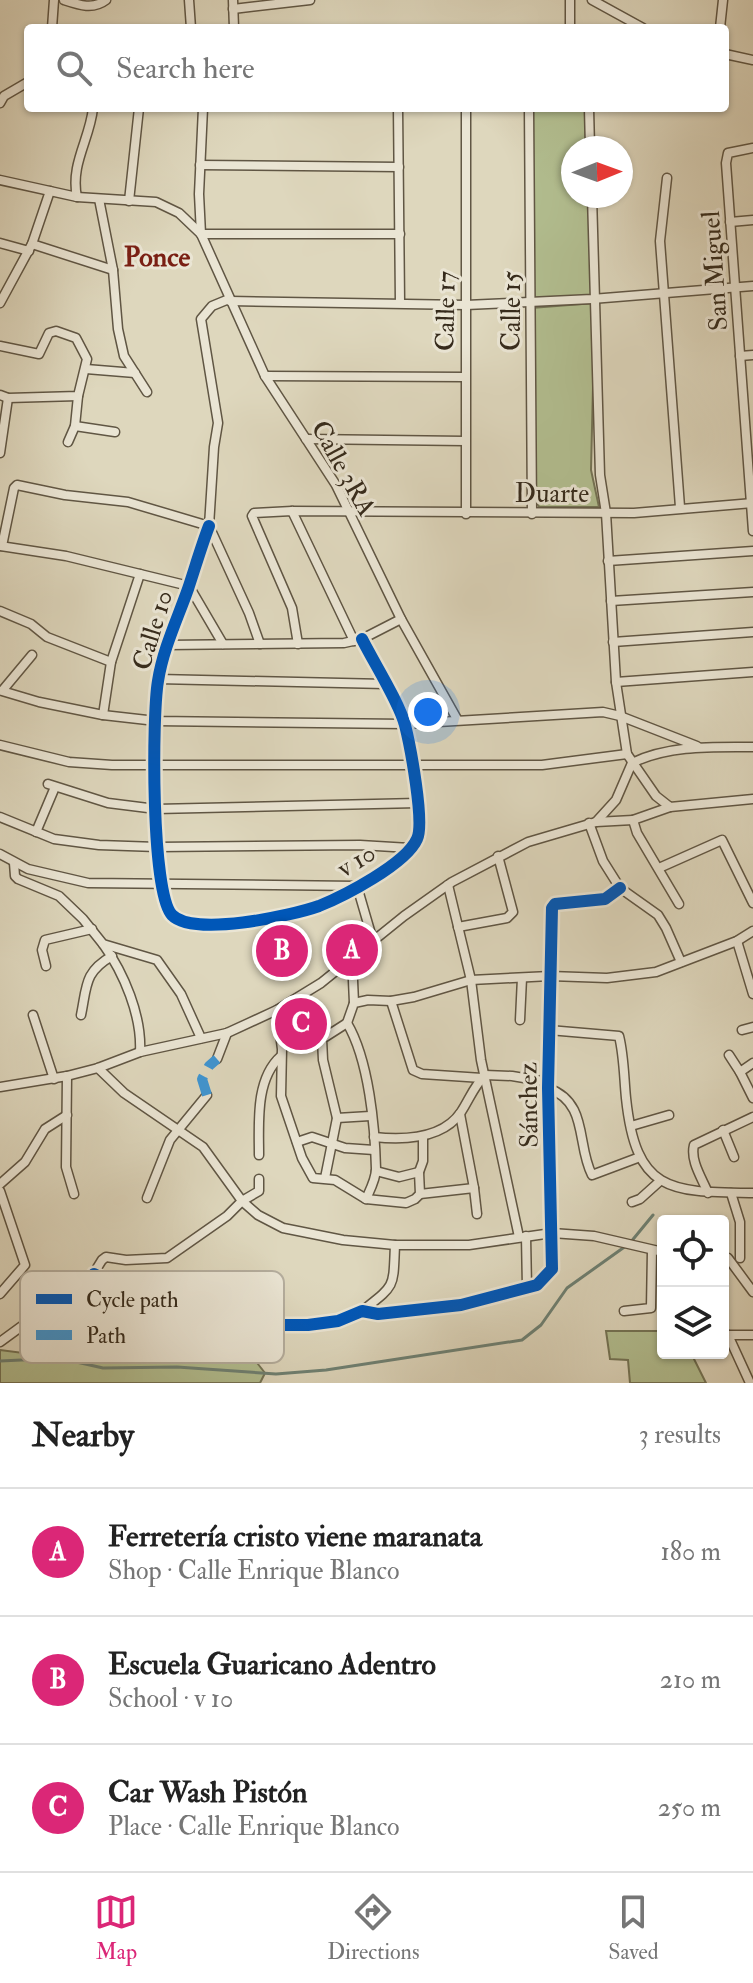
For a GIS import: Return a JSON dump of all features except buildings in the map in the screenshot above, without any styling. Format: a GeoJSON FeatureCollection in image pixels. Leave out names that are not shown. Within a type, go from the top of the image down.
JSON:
{"type":"FeatureCollection","features":[{"type":"Feature","properties":{"kind":"street"},"geometry":{"type":"LineString","coordinates":[[52,24],[54,0]]}},
{"type":"Feature","properties":{"kind":"street"},"geometry":{"type":"LineString","coordinates":[[64,0],[86,6],[99,5],[106,0]]}},
{"type":"Feature","properties":{"kind":"street"},"geometry":{"type":"LineString","coordinates":[[187,0],[190,24]]}},
{"type":"Feature","properties":{"kind":"street"},"geometry":{"type":"LineString","coordinates":[[234,24],[233,4],[310,0]]}},
{"type":"Feature","properties":{"kind":"street"},"geometry":{"type":"LineString","coordinates":[[570,0],[570,24]]}},
{"type":"Feature","properties":{"kind":"street"},"geometry":{"type":"LineString","coordinates":[[592,0],[636,24]]}},
{"type":"Feature","properties":{"kind":"street"},"geometry":{"type":"LineString","coordinates":[[720,24],[723,0]]}},
{"type":"Feature","properties":{"kind":"street"},"geometry":{"type":"LineString","coordinates":[[729,55],[753,60]]}},
{"type":"Feature","properties":{"kind":"street"},"geometry":{"type":"LineString","coordinates":[[0,103],[4,96],[24,84]]}},
{"type":"Feature","properties":{"kind":"street"},"geometry":{"type":"LineString","coordinates":[[77,197],[75,173],[92,112]]}},
{"type":"Feature","properties":{"kind":"street"},"geometry":{"type":"LineString","coordinates":[[129,201],[139,112]]}},
{"type":"Feature","properties":{"kind":"street"},"geometry":{"type":"LineString","coordinates":[[201,234],[203,112]]}},
{"type":"Feature","properties":{"kind":"street"},"geometry":{"type":"LineString","coordinates":[[398,112],[400,302]]}},
{"type":"Feature","properties":{"kind":"street","name":"Calle 17"},"geometry":{"type":"LineString","coordinates":[[466,112],[466,514]]}},
{"type":"Feature","properties":{"kind":"street","name":"Calle 15"},"geometry":{"type":"LineString","coordinates":[[529,112],[532,514]]}},
{"type":"Feature","properties":{"kind":"street"},"geometry":{"type":"LineString","coordinates":[[589,112],[590,136]]}},
{"type":"Feature","properties":{"kind":"street","name":"San Miguel"},"geometry":{"type":"LineString","coordinates":[[753,148],[728,153],[726,163],[740,356],[749,423],[753,531]]}},
{"type":"Feature","properties":{"kind":"street"},"geometry":{"type":"LineString","coordinates":[[200,165],[399,167]]}},
{"type":"Feature","properties":{"kind":"street"},"geometry":{"type":"LineString","coordinates":[[667,178],[660,241],[680,507]]}},
{"type":"Feature","properties":{"kind":"street"},"geometry":{"type":"LineString","coordinates":[[0,180],[77,197],[156,202],[179,213],[201,234],[400,234]]}},
{"type":"Feature","properties":{"kind":"street"},"geometry":{"type":"LineString","coordinates":[[0,302],[31,247],[50,191]]}},
{"type":"Feature","properties":{"kind":"street"},"geometry":{"type":"LineString","coordinates":[[99,199],[113,270],[118,329],[124,356],[147,392]]}},
{"type":"Feature","properties":{"kind":"street"},"geometry":{"type":"LineString","coordinates":[[592,208],[600,475],[606,513],[620,716],[627,754],[656,796],[670,807]]}},
{"type":"Feature","properties":{"kind":"street"},"geometry":{"type":"LineString","coordinates":[[730,222],[753,220]]}},
{"type":"Feature","properties":{"kind":"street","name":"Calle 3RA"},"geometry":{"type":"LineString","coordinates":[[201,234],[265,376],[351,512],[354,526],[401,619],[457,719]]}},
{"type":"Feature","properties":{"kind":"street"},"geometry":{"type":"LineString","coordinates":[[0,243],[31,247],[113,270]]}},
{"type":"Feature","properties":{"kind":"street"},"geometry":{"type":"LineString","coordinates":[[260,644],[209,526],[218,423],[201,319],[212,306],[229,300],[466,305],[532,303],[753,286]]}},
{"type":"Feature","properties":{"kind":"street"},"geometry":{"type":"LineString","coordinates":[[0,346],[39,354],[49,333],[56,331],[76,338],[87,359],[75,426],[68,442]]}},
{"type":"Feature","properties":{"kind":"street"},"geometry":{"type":"LineString","coordinates":[[740,356],[753,355]]}},
{"type":"Feature","properties":{"kind":"street"},"geometry":{"type":"LineString","coordinates":[[86,369],[135,373]]}},
{"type":"Feature","properties":{"kind":"street"},"geometry":{"type":"LineString","coordinates":[[265,376],[465,377]]}},
{"type":"Feature","properties":{"kind":"street"},"geometry":{"type":"LineString","coordinates":[[0,453],[4,396],[78,396]]}},
{"type":"Feature","properties":{"kind":"street"},"geometry":{"type":"LineString","coordinates":[[75,426],[115,432]]}},
{"type":"Feature","properties":{"kind":"street"},"geometry":{"type":"LineString","coordinates":[[306,439],[465,441]]}},
{"type":"Feature","properties":{"kind":"street"},"geometry":{"type":"LineString","coordinates":[[209,526],[128,502],[65,495],[17,485],[1,546],[66,556],[189,586],[223,644]]}},
{"type":"Feature","properties":{"kind":"street","name":"Duarte"},"geometry":{"type":"LineString","coordinates":[[298,644],[292,608],[252,516],[254,513],[606,513],[752,503]]}},
{"type":"Feature","properties":{"kind":"street","name":"v 10"},"geometry":{"type":"LineString","coordinates":[[157,847],[161,886],[172,915],[186,923],[207,925],[291,914],[319,906],[383,873],[418,838],[421,819],[405,724],[292,511]]}},
{"type":"Feature","properties":{"kind":"street","name":"Calle 10"},"geometry":{"type":"LineString","coordinates":[[157,847],[155,763],[158,679],[209,526]]}},
{"type":"Feature","properties":{"kind":"street"},"geometry":{"type":"LineString","coordinates":[[608,561],[753,551]]}},
{"type":"Feature","properties":{"kind":"street"},"geometry":{"type":"LineString","coordinates":[[103,715],[111,662],[140,574]]}},
{"type":"Feature","properties":{"kind":"street"},"geometry":{"type":"LineString","coordinates":[[611,601],[753,592]]}},
{"type":"Feature","properties":{"kind":"street"},"geometry":{"type":"LineString","coordinates":[[0,611],[31,624],[47,637],[111,662]]}},
{"type":"Feature","properties":{"kind":"street"},"geometry":{"type":"LineString","coordinates":[[167,645],[298,644],[358,640],[401,619]]}},
{"type":"Feature","properties":{"kind":"street"},"geometry":{"type":"LineString","coordinates":[[613,642],[753,632]]}},
{"type":"Feature","properties":{"kind":"street"},"geometry":{"type":"LineString","coordinates":[[32,655],[2,691],[103,715],[156,721],[405,724],[603,712],[697,746]]}},
{"type":"Feature","properties":{"kind":"street"},"geometry":{"type":"LineString","coordinates":[[616,682],[753,672]]}},
{"type":"Feature","properties":{"kind":"street"},"geometry":{"type":"LineString","coordinates":[[158,679],[385,684]]}},
{"type":"Feature","properties":{"kind":"street"},"geometry":{"type":"LineString","coordinates":[[0,745],[69,762],[112,765],[542,765],[627,754]]}},
{"type":"Feature","properties":{"kind":"street"},"geometry":{"type":"LineString","coordinates":[[592,823],[616,800],[632,763],[642,758],[697,746],[753,747]]}},
{"type":"Feature","properties":{"kind":"street"},"geometry":{"type":"LineString","coordinates":[[36,832],[51,785],[108,803],[156,809],[418,803]]}},
{"type":"Feature","properties":{"kind":"street"},"geometry":{"type":"LineString","coordinates":[[0,1086],[67,1076],[140,1052],[227,1033],[277,1010],[321,983],[448,885],[528,842],[592,823],[633,820],[670,807],[753,799]]}},
{"type":"Feature","properties":{"kind":"street"},"geometry":{"type":"LineString","coordinates":[[0,817],[54,839],[99,845],[360,845],[410,848]]}},
{"type":"Feature","properties":{"kind":"street"},"geometry":{"type":"LineString","coordinates":[[633,820],[637,833],[679,904]]}},
{"type":"Feature","properties":{"kind":"street"},"geometry":{"type":"LineString","coordinates":[[592,823],[603,861],[620,888],[658,915],[681,962]]}},
{"type":"Feature","properties":{"kind":"street"},"geometry":{"type":"LineString","coordinates":[[659,868],[719,841],[724,842],[753,903]]}},
{"type":"Feature","properties":{"kind":"street"},"geometry":{"type":"LineString","coordinates":[[0,854],[14,863],[48,875],[88,883],[357,886],[373,941]]}},
{"type":"Feature","properties":{"kind":"street"},"geometry":{"type":"LineString","coordinates":[[458,927],[507,918],[513,912],[498,856]]}},
{"type":"Feature","properties":{"kind":"street"},"geometry":{"type":"LineString","coordinates":[[14,863],[18,879],[59,896],[92,929],[112,956],[138,1025],[140,1052]]}},
{"type":"Feature","properties":{"kind":"street"},"geometry":{"type":"LineString","coordinates":[[362,1311],[378,1314],[461,1305],[527,1288],[523,1236],[483,1077],[471,980],[448,885]]}},
{"type":"Feature","properties":{"kind":"street","name":"Sánchez"},"geometry":{"type":"LineString","coordinates":[[527,1288],[537,1285],[552,1269],[548,1085],[552,908],[555,904],[605,899],[620,888]]}},
{"type":"Feature","properties":{"kind":"street"},"geometry":{"type":"LineString","coordinates":[[46,966],[42,950],[45,940],[92,929]]}},
{"type":"Feature","properties":{"kind":"street"},"geometry":{"type":"LineString","coordinates":[[354,1003],[391,1001],[471,980],[550,976],[607,978],[656,972],[737,941],[753,931]]}},
{"type":"Feature","properties":{"kind":"street"},"geometry":{"type":"LineString","coordinates":[[737,941],[753,994]]}},
{"type":"Feature","properties":{"kind":"street"},"geometry":{"type":"LineString","coordinates":[[103,944],[157,960],[181,994],[201,1038]]}},
{"type":"Feature","properties":{"kind":"street"},"geometry":{"type":"LineString","coordinates":[[81,1015],[92,970],[112,956]]}},
{"type":"Feature","properties":{"kind":"street"},"geometry":{"type":"LineString","coordinates":[[325,1178],[337,1118],[323,1060],[322,1039],[347,1023],[354,1003],[352,958]]}},
{"type":"Feature","properties":{"kind":"street"},"geometry":{"type":"LineString","coordinates":[[520,1020],[522,978]]}},
{"type":"Feature","properties":{"kind":"street"},"geometry":{"type":"LineString","coordinates":[[391,1001],[413,1070],[422,1074],[512,1076],[548,1085],[562,1093],[572,1105],[592,1175],[640,1157]]}},
{"type":"Feature","properties":{"kind":"street"},"geometry":{"type":"LineString","coordinates":[[277,1010],[281,1096],[308,1172],[313,1178],[325,1178],[356,1191],[366,1199],[406,1203],[418,1197],[474,1188]]}},
{"type":"Feature","properties":{"kind":"street"},"geometry":{"type":"LineString","coordinates":[[33,1015],[54,1079]]}},
{"type":"Feature","properties":{"kind":"street"},"geometry":{"type":"LineString","coordinates":[[347,1023],[361,1056],[374,1137],[376,1171],[366,1199]]}},
{"type":"Feature","properties":{"kind":"street"},"geometry":{"type":"LineString","coordinates":[[742,1030],[753,1027]]}},
{"type":"Feature","properties":{"kind":"street"},"geometry":{"type":"LineString","coordinates":[[549,1030],[619,1036],[631,1126],[640,1157],[660,1181],[688,1191],[753,1193]]}},
{"type":"Feature","properties":{"kind":"street"},"geometry":{"type":"LineString","coordinates":[[217,1059],[227,1033]]}},
{"type":"Feature","properties":{"kind":"street"},"geometry":{"type":"LineString","coordinates":[[729,1055],[753,1098]]}},
{"type":"Feature","properties":{"kind":"street"},"geometry":{"type":"LineString","coordinates":[[259,1155],[262,1092],[275,1061],[281,1056]]}},
{"type":"Feature","properties":{"kind":"street"},"geometry":{"type":"LineString","coordinates":[[740,1072],[753,1063]]}},
{"type":"Feature","properties":{"kind":"street"},"geometry":{"type":"LineString","coordinates":[[98,1068],[124,1093],[203,1147],[242,1201],[258,1215],[283,1228],[343,1240],[395,1245],[469,1245],[552,1233],[618,1240],[657,1251]]}},
{"type":"Feature","properties":{"kind":"street"},"geometry":{"type":"LineString","coordinates":[[67,1076],[66,1167],[74,1194]]}},
{"type":"Feature","properties":{"kind":"street"},"geometry":{"type":"LineString","coordinates":[[374,1137],[423,1136],[441,1130],[460,1114],[483,1077]]}},
{"type":"Feature","properties":{"kind":"street"},"geometry":{"type":"LineString","coordinates":[[147,1198],[170,1140],[207,1095]]}},
{"type":"Feature","properties":{"kind":"street"},"geometry":{"type":"LineString","coordinates":[[460,1114],[477,1214]]}},
{"type":"Feature","properties":{"kind":"street"},"geometry":{"type":"LineString","coordinates":[[0,1184],[25,1162],[45,1129],[67,1115]]}},
{"type":"Feature","properties":{"kind":"street"},"geometry":{"type":"LineString","coordinates":[[631,1126],[669,1115]]}},
{"type":"Feature","properties":{"kind":"street"},"geometry":{"type":"LineString","coordinates":[[337,1118],[370,1116]]}},
{"type":"Feature","properties":{"kind":"street"},"geometry":{"type":"LineString","coordinates":[[708,1193],[692,1151],[694,1145],[753,1117]]}},
{"type":"Feature","properties":{"kind":"street"},"geometry":{"type":"LineString","coordinates":[[723,1130],[734,1157]]}},
{"type":"Feature","properties":{"kind":"street"},"geometry":{"type":"LineString","coordinates":[[418,1197],[423,1136]]}},
{"type":"Feature","properties":{"kind":"street"},"geometry":{"type":"LineString","coordinates":[[297,1142],[312,1137],[345,1148],[374,1150]]}},
{"type":"Feature","properties":{"kind":"street"},"geometry":{"type":"LineString","coordinates":[[376,1171],[399,1177],[419,1172]]}},
{"type":"Feature","properties":{"kind":"street"},"geometry":{"type":"LineString","coordinates":[[96,1271],[106,1257],[126,1260],[167,1258],[259,1191],[259,1179]]}},
{"type":"Feature","properties":{"kind":"street"},"geometry":{"type":"LineString","coordinates":[[632,1202],[660,1181]]}},
{"type":"Feature","properties":{"kind":"street"},"geometry":{"type":"LineString","coordinates":[[0,1191],[25,1265],[0,1294]]}},
{"type":"Feature","properties":{"kind":"street"},"geometry":{"type":"LineString","coordinates":[[731,1193],[740,1222],[740,1258]]}},
{"type":"Feature","properties":{"kind":"street"},"geometry":{"type":"LineString","coordinates":[[284,1325],[338,1321],[362,1311],[388,1291],[394,1277],[395,1245]]}},
{"type":"Feature","properties":{"kind":"street"},"geometry":{"type":"LineString","coordinates":[[624,1311],[651,1308],[652,1251]]}},
{"type":"Feature","properties":{"kind":"street"},"geometry":{"type":"LineString","coordinates":[[729,1257],[753,1258]]}},
{"type":"Feature","properties":{"kind":"street"},"geometry":{"type":"LineString","coordinates":[[729,1261],[753,1292]]}},
{"type":"Feature","properties":{"kind":"street"},"geometry":{"type":"LineString","coordinates":[[0,1342],[20,1327]]}},
{"type":"Feature","properties":{"kind":"street"},"geometry":{"type":"LineString","coordinates":[[729,1335],[753,1335]]}},
{"type":"Feature","properties":{"kind":"street"},"geometry":{"type":"LineString","coordinates":[[729,1343],[750,1383]]}},
{"type":"Feature","properties":{"kind":"green space"},"geometry":{"type":"Polygon","coordinates":[[[529,112],[589,112],[589,136],[561,136],[561,208],[590,208],[592,299],[532,303],[529,112]]]}},
{"type":"Feature","properties":{"kind":"green space"},"geometry":{"type":"Polygon","coordinates":[[[595,303],[591,470],[599,507],[539,507],[532,491],[531,308],[595,303]]]}},
{"type":"Feature","properties":{"kind":"green space"},"geometry":{"type":"Polygon","coordinates":[[[606,1331],[657,1331],[657,1359],[694,1359],[706,1383],[630,1383],[628,1360],[610,1359],[606,1331]]]}},
{"type":"Feature","properties":{"kind":"green space"},"geometry":{"type":"Polygon","coordinates":[[[0,1350],[20,1353],[20,1363],[257,1363],[265,1373],[260,1383],[0,1383],[0,1350]]]}},
{"type":"Feature","properties":{"kind":"waterway"},"geometry":{"type":"LineString","coordinates":[[81,1363],[103,1368],[177,1367],[276,1374],[326,1370],[522,1340],[541,1325],[567,1288],[630,1243],[653,1215]]}},
{"type":"Feature","properties":{"kind":"waterway"},"geometry":{"type":"LineString","coordinates":[[0,1361],[20,1360]]}},
{"type":"Feature","properties":{"kind":"marked path"},"geometry":{"type":"LineString","coordinates":[[207,1095],[202,1079],[217,1059]]}},
{"type":"Feature","properties":{"kind":"cycle path"},"geometry":{"type":"LineString","coordinates":[[209,526],[163,657],[156,700],[154,765],[157,841],[165,900],[172,915],[183,921],[220,924],[266,919],[306,910],[358,887],[388,869],[411,849],[417,839],[419,817],[405,725],[362,639]]}},
{"type":"Feature","properties":{"kind":"cycle path"},"geometry":{"type":"LineString","coordinates":[[284,1325],[338,1321],[362,1311],[378,1314],[461,1305],[537,1285],[552,1269],[548,1088],[552,908],[555,904],[605,899],[620,888]]}},
{"type":"Feature","properties":{"kind":"place","name":"Ferretería cristo viene maranata"},"geometry":{"type":"Point","coordinates":[352,950]}},
{"type":"Feature","properties":{"kind":"place","name":"Escuela Guaricano Adentro"},"geometry":{"type":"Point","coordinates":[282,951]}},
{"type":"Feature","properties":{"kind":"place","name":"Car Wash Pistón"},"geometry":{"type":"Point","coordinates":[301,1024]}},
{"type":"Feature","properties":{"kind":"district","name":"Ponce"},"geometry":{"type":"Point","coordinates":[157,256]}}]}
